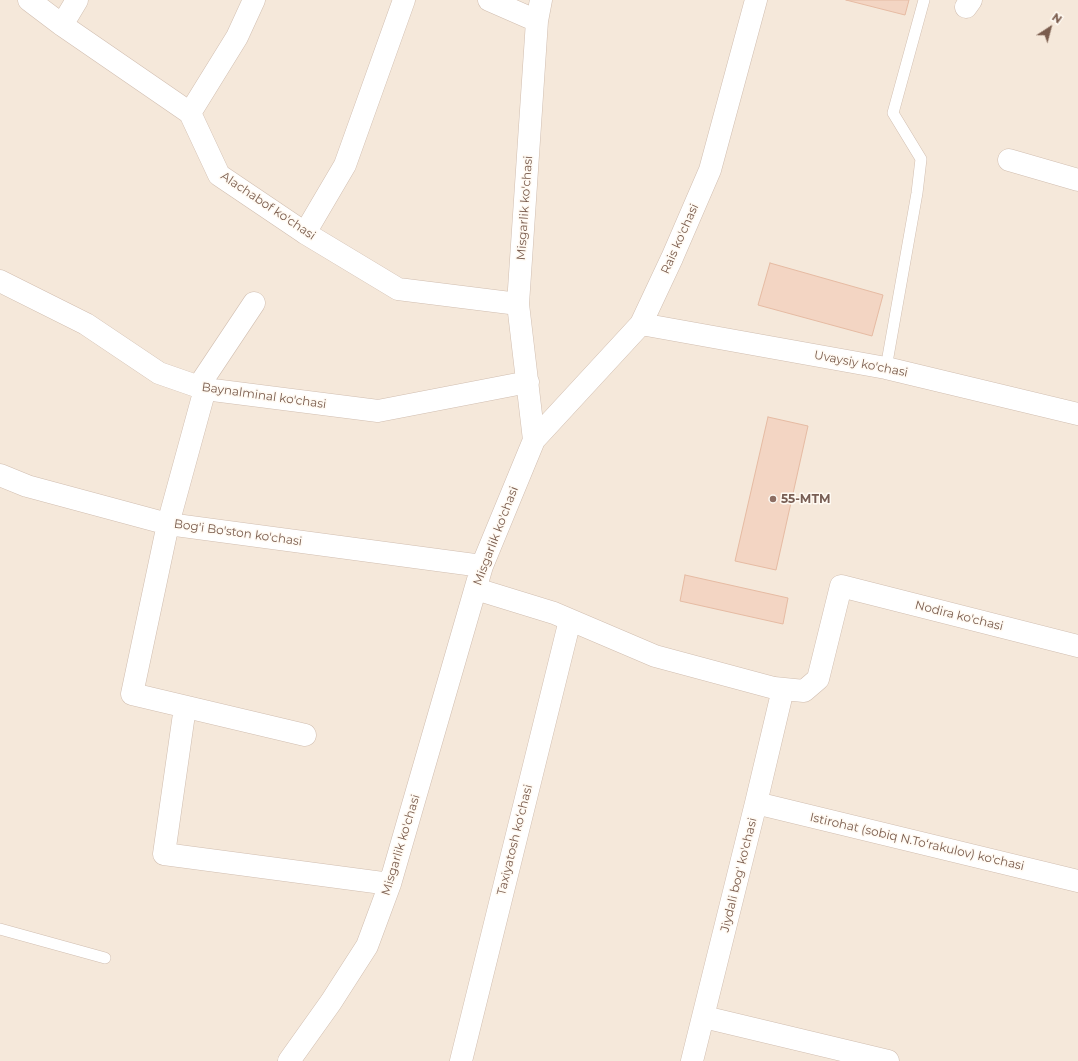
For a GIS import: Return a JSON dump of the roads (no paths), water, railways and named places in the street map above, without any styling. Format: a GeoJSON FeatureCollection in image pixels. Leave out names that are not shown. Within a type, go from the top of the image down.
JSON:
{"type":"FeatureCollection","features":[{"type":"Feature","properties":{"kind":"street"},"geometry":{"type":"LineString","coordinates":[[29,0],[62,25],[190,113],[237,37],[254,0]]}},
{"type":"Feature","properties":{"kind":"street"},"geometry":{"type":"LineString","coordinates":[[62,25],[77,0]]}},
{"type":"Feature","properties":{"kind":"street"},"geometry":{"type":"LineString","coordinates":[[305,233],[345,165],[404,0]]}},
{"type":"Feature","properties":{"kind":"street"},"geometry":{"type":"LineString","coordinates":[[489,0],[539,10]]}},
{"type":"Feature","properties":{"kind":"street","name":"Rais ko'chasi"},"geometry":{"type":"LineString","coordinates":[[534,440],[641,324],[672,258],[710,170],[756,0]]}},
{"type":"Feature","properties":{"kind":"street","name":"Misgarlik ko'chasi"},"geometry":{"type":"LineString","coordinates":[[289,1061],[331,1002],[367,946],[390,884],[482,566],[534,440],[518,304],[539,10]]}},
{"type":"Feature","properties":{"kind":"street","name":"Alachabof ko'chasi"},"geometry":{"type":"LineString","coordinates":[[190,113],[219,175],[305,233],[398,289],[518,304]]}},
{"type":"Feature","properties":{"kind":"street"},"geometry":{"type":"LineString","coordinates":[[1009,160],[1078,180]]}},
{"type":"Feature","properties":{"kind":"street","name":"Baynalminal ko'chasi"},"geometry":{"type":"LineString","coordinates":[[0,281],[86,324],[159,373],[202,388],[378,412],[528,382]]}},
{"type":"Feature","properties":{"kind":"street"},"geometry":{"type":"LineString","coordinates":[[254,303],[202,388],[168,524],[132,694],[304,735]]}},
{"type":"Feature","properties":{"kind":"street","name":"Uvaysiy ko'chasi"},"geometry":{"type":"LineString","coordinates":[[641,324],[886,368],[1078,414]]}},
{"type":"Feature","properties":{"kind":"street","name":"Bog'i Bo'ston ko'chasi"},"geometry":{"type":"LineString","coordinates":[[0,475],[27,486],[168,524],[482,566]]}},
{"type":"Feature","properties":{"kind":"street","name":"Nodira ko'chasi"},"geometry":{"type":"LineString","coordinates":[[783,688],[804,691],[818,679],[841,586],[1078,646]]}},
{"type":"Feature","properties":{"kind":"street"},"geometry":{"type":"LineString","coordinates":[[476,589],[554,613],[655,656],[774,688],[783,688]]}},
{"type":"Feature","properties":{"kind":"street","name":"Taxiyatosh koʻchasi"},"geometry":{"type":"LineString","coordinates":[[460,1061],[570,620]]}},
{"type":"Feature","properties":{"kind":"street","name":"Jiydali bog' ko'chasi"},"geometry":{"type":"LineString","coordinates":[[692,1061],[756,804],[783,688]]}},
{"type":"Feature","properties":{"kind":"street"},"geometry":{"type":"LineString","coordinates":[[185,707],[164,854],[390,884]]}},
{"type":"Feature","properties":{"kind":"street","name":"Istirohat (sobiq N.To‘rakulov) ko'chasi"},"geometry":{"type":"LineString","coordinates":[[756,804],[1078,880]]}},
{"type":"Feature","properties":{"kind":"street"},"geometry":{"type":"LineString","coordinates":[[704,1016],[888,1061]]}},
{"type":"Feature","properties":{"kind":"lane"},"geometry":{"type":"LineString","coordinates":[[886,368],[917,193],[921,159],[893,113],[924,0]]}},
{"type":"Feature","properties":{"kind":"lane"},"geometry":{"type":"LineString","coordinates":[[0,929],[105,958]]}},
{"type":"Feature","properties":{"kind":"place","name":"55-МТМ"},"geometry":{"type":"Point","coordinates":[773,499]}}]}
